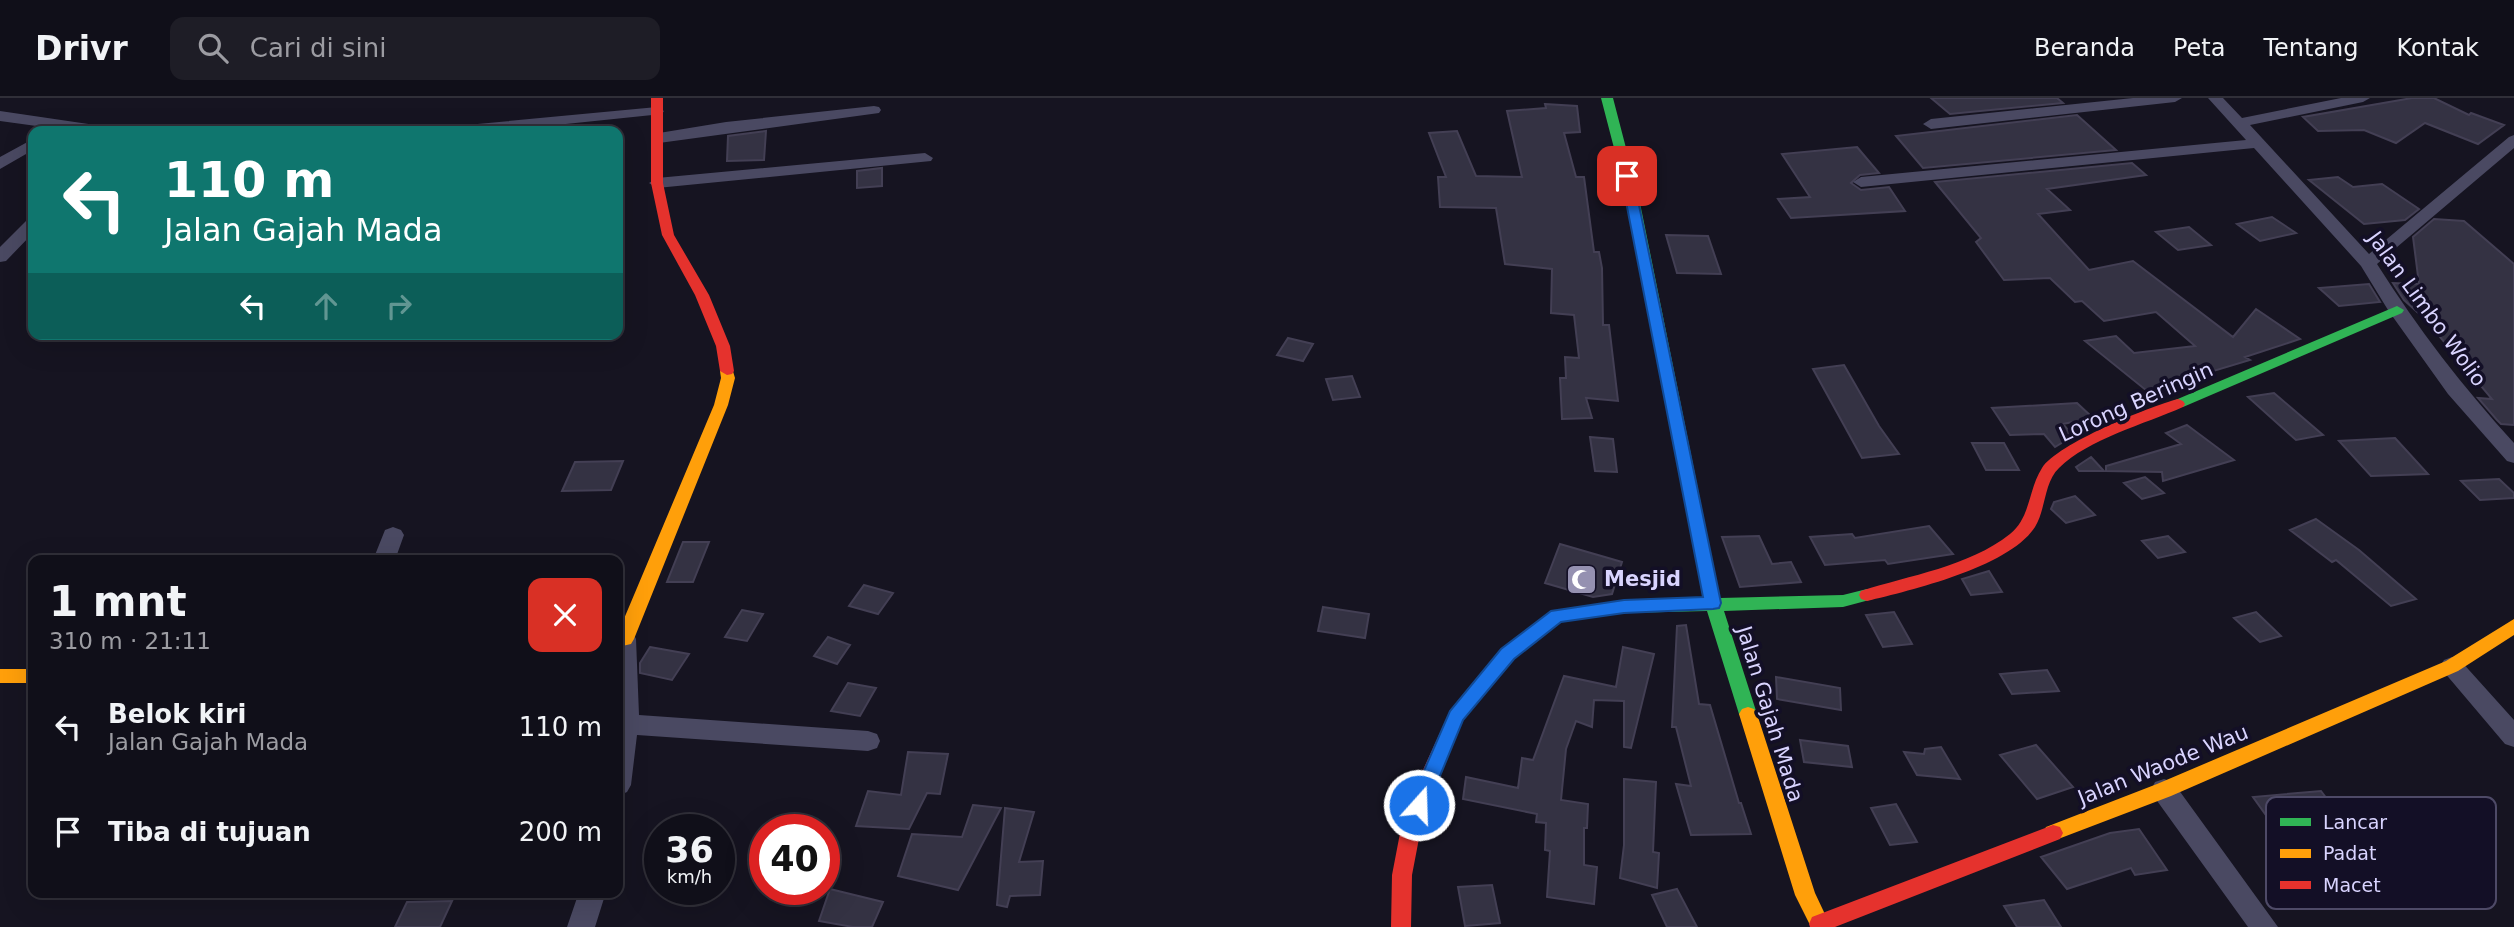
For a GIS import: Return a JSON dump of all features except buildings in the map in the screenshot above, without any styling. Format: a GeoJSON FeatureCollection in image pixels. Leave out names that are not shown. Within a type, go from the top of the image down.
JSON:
{"type":"FeatureCollection","features":[{"type":"Feature","properties":{"kind":"main road","name":"Jalan Gajah Mada"},"geometry":{"type":"LineString","coordinates":[[1606,98],[1633,198],[1713,603],[1815,926]]}},
{"type":"Feature","properties":{"kind":"main road"},"geometry":{"type":"LineString","coordinates":[[623,637],[721,405],[728,378],[723,346],[702,295],[668,235],[657,184],[657,105]]}},
{"type":"Feature","properties":{"kind":"main road","name":"Lorong Beringin"},"geometry":{"type":"LineString","coordinates":[[1401,927],[1402,876],[1411,828],[1426,782],[1456,716],[1507,654],[1557,616],[1624,607],[1843,601],[1981,559],[2004,547],[2028,525],[2051,466],[2063,457],[2086,444],[2397,310]]}},
{"type":"Feature","properties":{"kind":"main road","name":"Jalan Waode Wau"},"geometry":{"type":"LineString","coordinates":[[1815,926],[2164,790],[2452,666],[2514,626]]}},
{"type":"Feature","properties":{"kind":"main road"},"geometry":{"type":"LineString","coordinates":[[0,676],[28,676]]}},
{"type":"Feature","properties":{"kind":"street"},"geometry":{"type":"LineString","coordinates":[[1931,124],[2175,98]]}},
{"type":"Feature","properties":{"kind":"street","name":"Jalan Limbo Wolio"},"geometry":{"type":"LineString","coordinates":[[2215,98],[2368,262],[2397,310],[2455,390],[2514,456]]}},
{"type":"Feature","properties":{"kind":"street"},"geometry":{"type":"LineString","coordinates":[[2238,123],[2363,98]]}},
{"type":"Feature","properties":{"kind":"street"},"geometry":{"type":"LineString","coordinates":[[495,126],[657,105]]}},
{"type":"Feature","properties":{"kind":"street"},"geometry":{"type":"LineString","coordinates":[[659,138],[726,127],[874,110]]}},
{"type":"Feature","properties":{"kind":"street"},"geometry":{"type":"LineString","coordinates":[[0,116],[45,126]]}},
{"type":"Feature","properties":{"kind":"street"},"geometry":{"type":"LineString","coordinates":[[2368,262],[2514,140]]}},
{"type":"Feature","properties":{"kind":"street"},"geometry":{"type":"LineString","coordinates":[[1861,182],[2259,144]]}},
{"type":"Feature","properties":{"kind":"street"},"geometry":{"type":"LineString","coordinates":[[0,164],[28,147]]}},
{"type":"Feature","properties":{"kind":"street"},"geometry":{"type":"LineString","coordinates":[[657,184],[925,158]]}},
{"type":"Feature","properties":{"kind":"street"},"geometry":{"type":"LineString","coordinates":[[0,257],[28,229]]}},
{"type":"Feature","properties":{"kind":"street"},"geometry":{"type":"LineString","coordinates":[[386,555],[393,535]]}},
{"type":"Feature","properties":{"kind":"street"},"geometry":{"type":"LineString","coordinates":[[623,646],[628,681],[623,741]]}},
{"type":"Feature","properties":{"kind":"street"},"geometry":{"type":"LineString","coordinates":[[2452,666],[2514,737]]}},
{"type":"Feature","properties":{"kind":"street"},"geometry":{"type":"LineString","coordinates":[[625,724],[868,741]]}},
{"type":"Feature","properties":{"kind":"street"},"geometry":{"type":"LineString","coordinates":[[2164,790],[2264,927]]}},
{"type":"Feature","properties":{"kind":"street"},"geometry":{"type":"LineString","coordinates":[[582,927],[591,898]]}},
{"type":"Feature","properties":{"kind":"traffic: fast"},"geometry":{"type":"LineString","coordinates":[[1607,98],[1633,198],[1713,603],[1748,714]]}},
{"type":"Feature","properties":{"kind":"traffic: fast"},"geometry":{"type":"LineString","coordinates":[[2178,404],[2397,310]]}},
{"type":"Feature","properties":{"kind":"traffic: fast"},"geometry":{"type":"LineString","coordinates":[[1510,652],[1557,616],[1624,607],[1843,601],[1867,595]]}},
{"type":"Feature","properties":{"kind":"traffic: slow"},"geometry":{"type":"LineString","coordinates":[[623,639],[721,405],[728,378],[727,371]]}},
{"type":"Feature","properties":{"kind":"traffic: slow"},"geometry":{"type":"LineString","coordinates":[[2053,833],[2164,790],[2452,666],[2514,626]]}},
{"type":"Feature","properties":{"kind":"traffic: slow"},"geometry":{"type":"LineString","coordinates":[[0,676],[28,676]]}},
{"type":"Feature","properties":{"kind":"traffic: slow"},"geometry":{"type":"LineString","coordinates":[[1748,714],[1805,895],[1821,927]]}},
{"type":"Feature","properties":{"kind":"traffic: jam"},"geometry":{"type":"LineString","coordinates":[[657,98],[657,183],[668,235],[702,295],[723,346],[727,371]]}},
{"type":"Feature","properties":{"kind":"traffic: jam"},"geometry":{"type":"LineString","coordinates":[[1867,595],[1954,569],[1999,549],[2016,538],[2028,525],[2044,478],[2052,465],[2093,440],[2178,404]]}},
{"type":"Feature","properties":{"kind":"traffic: jam"},"geometry":{"type":"LineString","coordinates":[[1401,927],[1402,875],[1411,828],[1426,783],[1456,716],[1510,652]]}},
{"type":"Feature","properties":{"kind":"traffic: jam"},"geometry":{"type":"LineString","coordinates":[[1819,924],[2053,833]]}},
{"type":"Feature","properties":{"kind":"place","name":"Mesjid"},"geometry":{"type":"Point","coordinates":[1581,579]}},
{"type":"Feature","properties":{"kind":"route"},"geometry":{"type":"LineString","coordinates":[[1419,805],[1426,782],[1456,716],[1507,654],[1557,616],[1624,607],[1713,603],[1627,176]]}}]}
